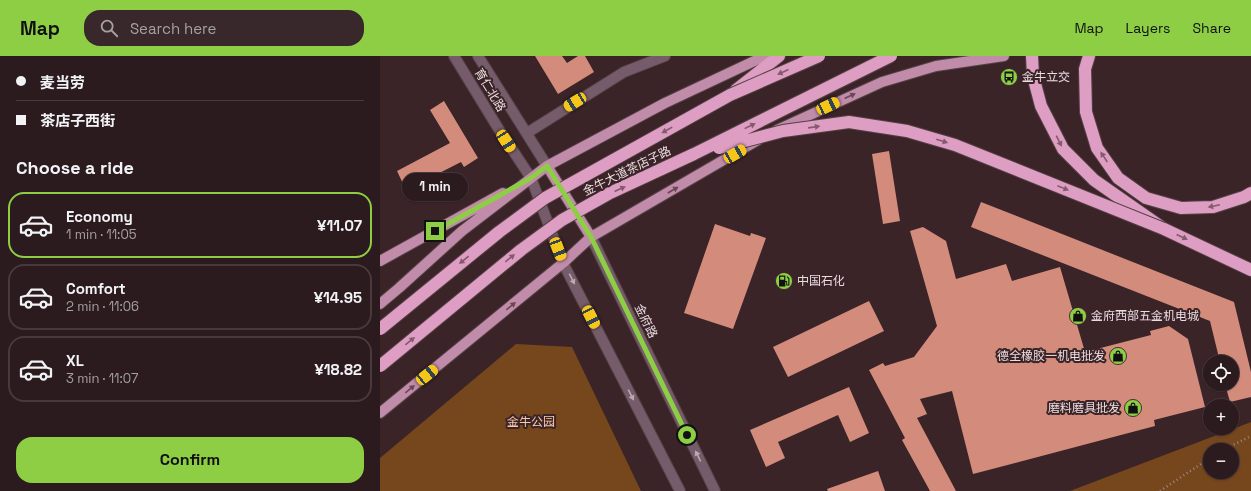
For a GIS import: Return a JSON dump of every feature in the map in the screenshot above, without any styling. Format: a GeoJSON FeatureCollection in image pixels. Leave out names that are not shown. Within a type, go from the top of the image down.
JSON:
{"type":"FeatureCollection","features":[{"type":"Feature","properties":{"kind":"highway"},"geometry":{"type":"LineString","coordinates":[[730,95],[779,56]]}},
{"type":"Feature","properties":{"kind":"highway","name":"金牛大道茶店子路"},"geometry":{"type":"LineString","coordinates":[[380,329],[499,232],[545,198],[730,95],[819,56]]}},
{"type":"Feature","properties":{"kind":"highway","name":"金牛大道茶店子路"},"geometry":{"type":"LineString","coordinates":[[380,366],[521,250],[562,220],[610,194],[892,56]]}},
{"type":"Feature","properties":{"kind":"highway"},"geometry":{"type":"LineString","coordinates":[[1032,56],[1033,76],[1041,106],[1063,149],[1094,180],[1164,229]]}},
{"type":"Feature","properties":{"kind":"highway"},"geometry":{"type":"LineString","coordinates":[[1089,56],[1085,69],[1086,112],[1097,148],[1118,178],[1146,198],[1181,208],[1213,207],[1244,197],[1251,193]]}},
{"type":"Feature","properties":{"kind":"highway"},"geometry":{"type":"LineString","coordinates":[[694,154],[783,131],[849,122],[907,131],[955,145],[1164,229],[1251,270]]}},
{"type":"Feature","properties":{"kind":"main road"},"geometry":{"type":"LineString","coordinates":[[380,304],[462,231],[547,166],[665,103],[765,56]]}},
{"type":"Feature","properties":{"kind":"main road"},"geometry":{"type":"LineString","coordinates":[[380,413],[563,263],[591,237],[774,131],[882,82],[936,66],[1004,56]]}},
{"type":"Feature","properties":{"kind":"main road","name":"金府路"},"geometry":{"type":"LineString","coordinates":[[547,166],[591,237]]}},
{"type":"Feature","properties":{"kind":"main road"},"geometry":{"type":"LineString","coordinates":[[380,261],[531,178]]}},
{"type":"Feature","properties":{"kind":"street","name":"育仁北路"},"geometry":{"type":"LineString","coordinates":[[454,56],[498,128],[531,178]]}},
{"type":"Feature","properties":{"kind":"street"},"geometry":{"type":"LineString","coordinates":[[478,56],[547,166]]}},
{"type":"Feature","properties":{"kind":"street"},"geometry":{"type":"LineString","coordinates":[[527,133],[624,72],[664,56]]}},
{"type":"Feature","properties":{"kind":"street"},"geometry":{"type":"LineString","coordinates":[[531,178],[563,263],[680,491]]}},
{"type":"Feature","properties":{"kind":"street","name":"金府路"},"geometry":{"type":"LineString","coordinates":[[591,237],[715,491]]}},
{"type":"Feature","properties":{"kind":"path"},"geometry":{"type":"LineString","coordinates":[[1237,443],[1251,436]]}},
{"type":"Feature","properties":{"kind":"path"},"geometry":{"type":"LineString","coordinates":[[1160,491],[1203,463]]}},
{"type":"Feature","properties":{"kind":"green space","name":"金牛公园"},"geometry":{"type":"Polygon","coordinates":[[[516,344],[572,347],[641,491],[380,491],[380,458],[516,344]]]}},
{"type":"Feature","properties":{"kind":"green space"},"geometry":{"type":"Polygon","coordinates":[[[1251,422],[1251,491],[1070,491],[1217,435],[1239,435],[1239,427],[1251,422]]]}},
{"type":"Feature","properties":{"kind":"building"},"geometry":{"type":"Polygon","coordinates":[[[535,56],[562,56],[567,63],[578,56],[585,56],[594,72],[558,94],[535,56]]]}},
{"type":"Feature","properties":{"kind":"building"},"geometry":{"type":"Polygon","coordinates":[[[444,101],[478,158],[464,167],[461,162],[406,190],[397,171],[450,143],[430,110],[444,101]]]}},
{"type":"Feature","properties":{"kind":"building"},"geometry":{"type":"Polygon","coordinates":[[[889,151],[900,221],[883,224],[872,154],[889,151]]]}},
{"type":"Feature","properties":{"kind":"building"},"geometry":{"type":"Polygon","coordinates":[[[981,202],[1234,302],[1251,372],[1251,397],[1239,400],[1229,399],[1227,391],[1239,391],[1239,355],[1218,355],[1210,321],[971,227],[981,202]]]}},
{"type":"Feature","properties":{"kind":"building"},"geometry":{"type":"Polygon","coordinates":[[[715,224],[750,236],[751,233],[766,238],[733,329],[684,313],[715,224]]]}},
{"type":"Feature","properties":{"kind":"building"},"geometry":{"type":"Polygon","coordinates":[[[923,227],[946,241],[956,279],[1006,264],[1012,281],[1060,267],[1085,352],[1151,335],[1150,331],[1169,326],[1188,339],[1203,399],[1203,408],[1154,420],[1155,426],[973,474],[952,391],[920,399],[927,414],[917,418],[956,491],[930,491],[902,440],[905,438],[869,370],[883,363],[885,366],[914,357],[937,326],[910,231],[923,227]]]}},
{"type":"Feature","properties":{"kind":"building"},"geometry":{"type":"Polygon","coordinates":[[[869,301],[884,331],[788,377],[773,347],[869,301]]]}},
{"type":"Feature","properties":{"kind":"building"},"geometry":{"type":"Polygon","coordinates":[[[849,387],[869,433],[850,442],[838,415],[778,442],[785,458],[766,467],[750,430],[849,387]]]}},
{"type":"Feature","properties":{"kind":"building"},"geometry":{"type":"Polygon","coordinates":[[[878,471],[885,491],[828,491],[827,489],[878,471]]]}},
{"type":"Feature","properties":{"kind":"place","name":"金牛立交"},"geometry":{"type":"Point","coordinates":[1009,77]}},
{"type":"Feature","properties":{"kind":"place","name":"中国石化"},"geometry":{"type":"Point","coordinates":[784,281]}},
{"type":"Feature","properties":{"kind":"place","name":"金府西部五金机电城"},"geometry":{"type":"Point","coordinates":[1078,316]}},
{"type":"Feature","properties":{"kind":"place","name":"德全橡胶一机电批发"},"geometry":{"type":"Point","coordinates":[1118,356]}},
{"type":"Feature","properties":{"kind":"place","name":"磨料磨具批发"},"geometry":{"type":"Point","coordinates":[1133,408]}},
{"type":"Feature","properties":{"kind":"route"},"geometry":{"type":"LineString","coordinates":[[435,231],[531,178],[547,166],[591,237],[687,435]]}}]}
